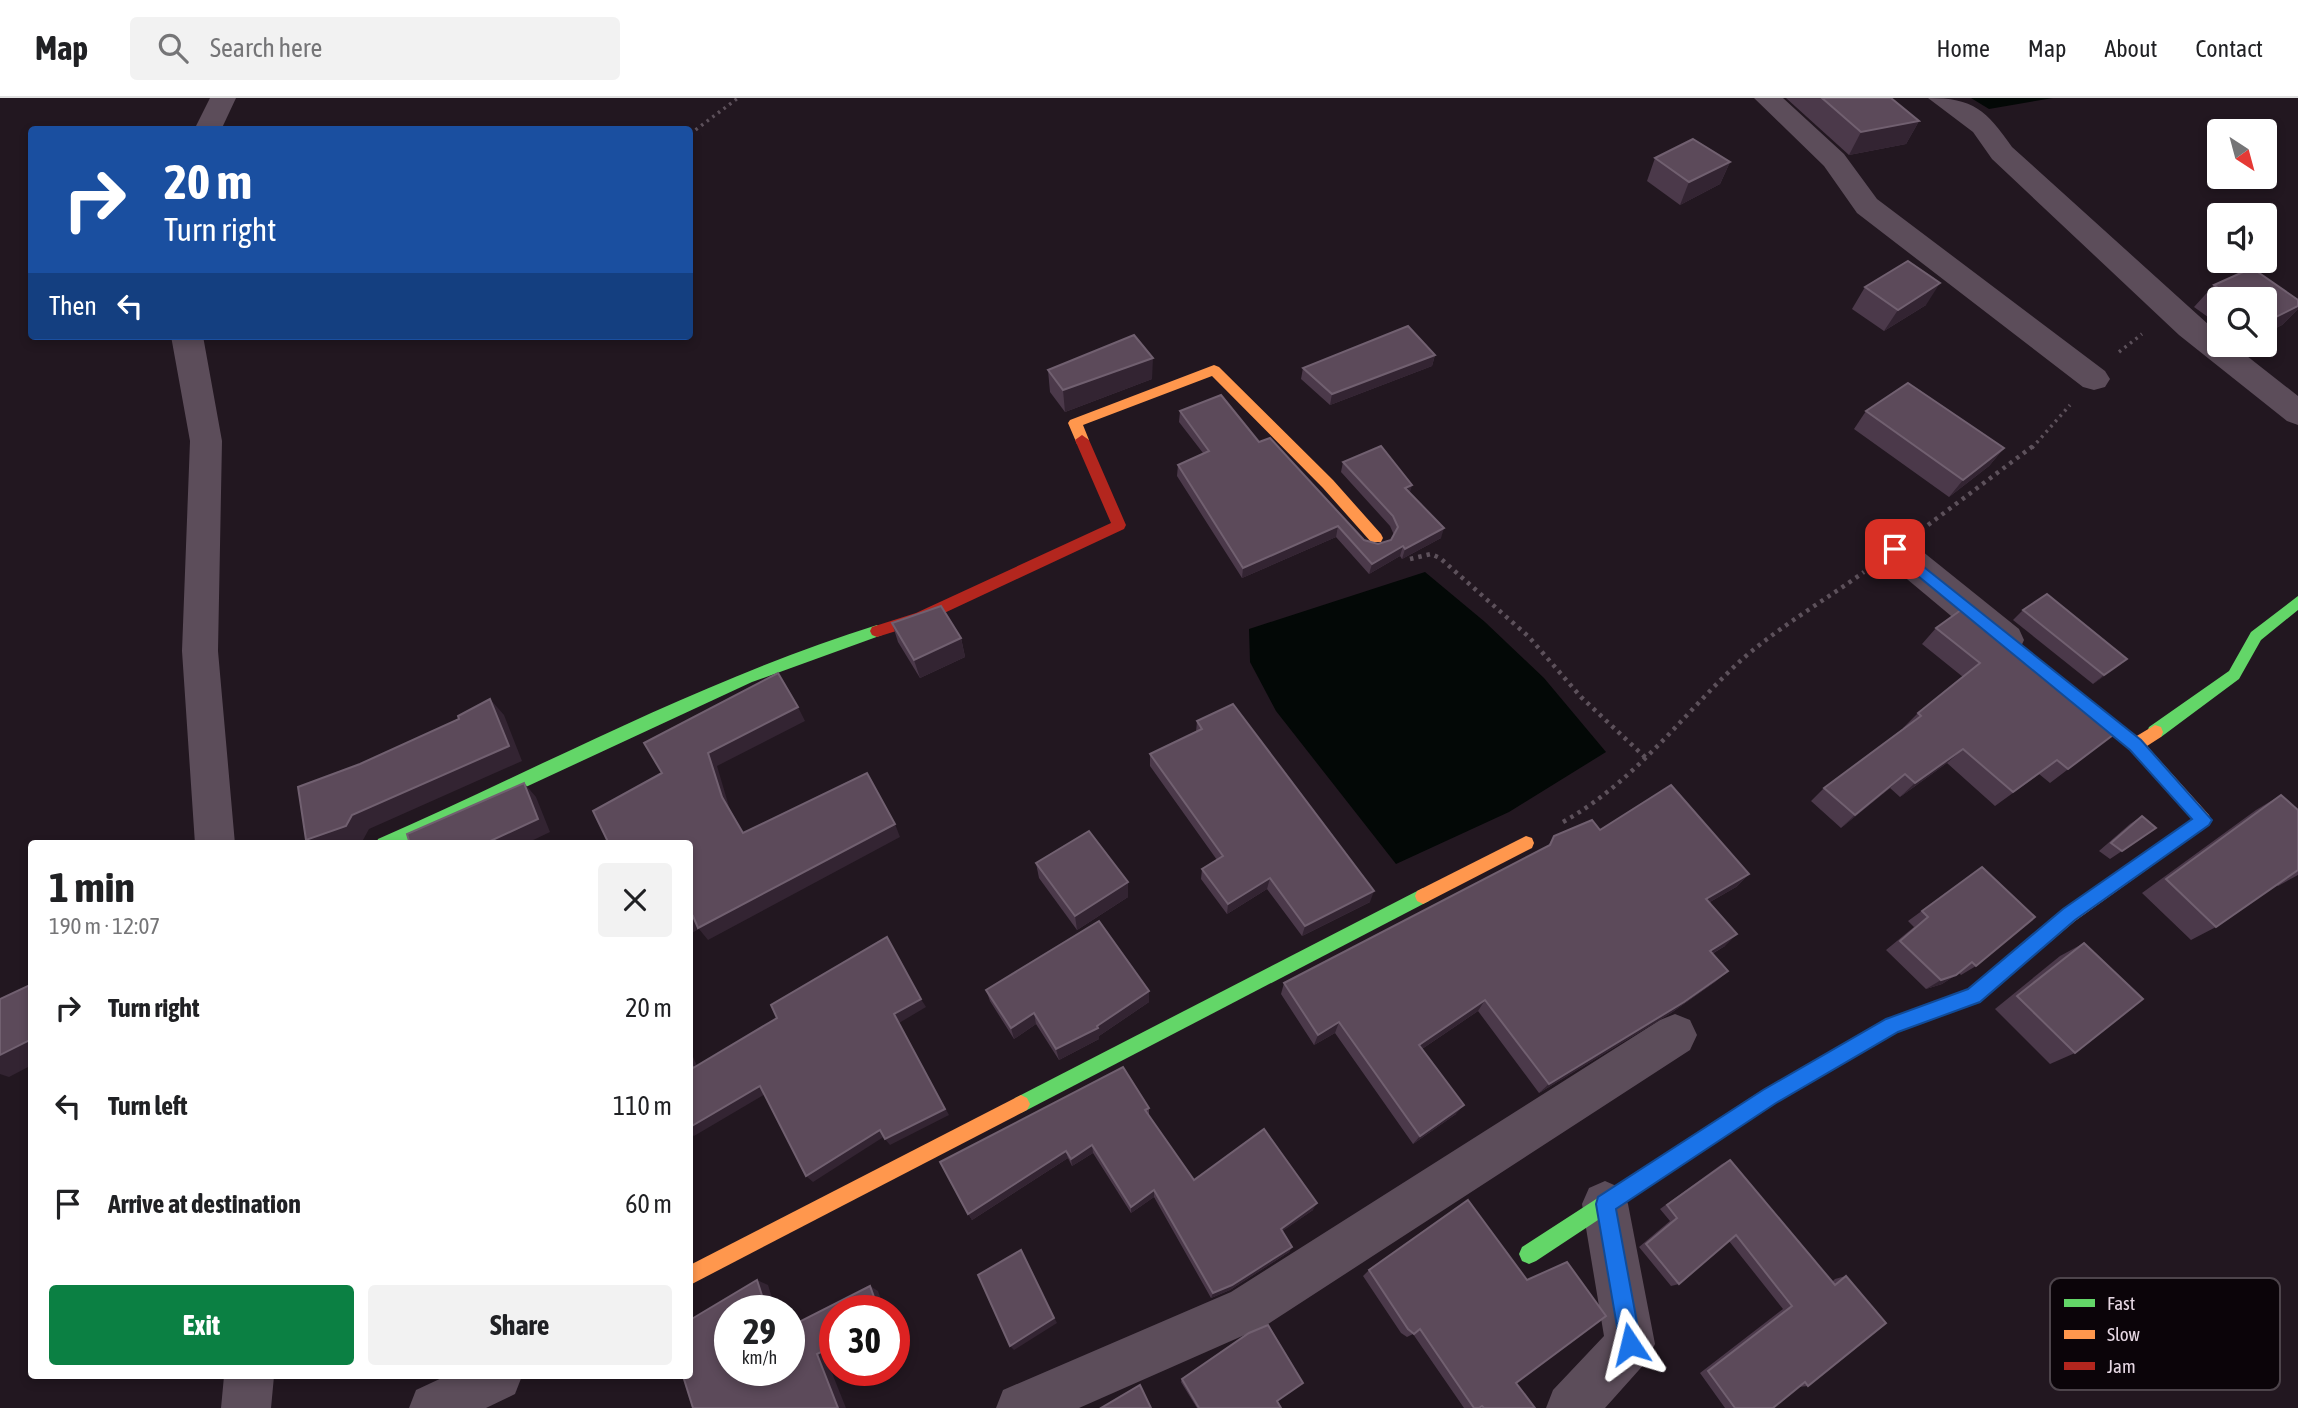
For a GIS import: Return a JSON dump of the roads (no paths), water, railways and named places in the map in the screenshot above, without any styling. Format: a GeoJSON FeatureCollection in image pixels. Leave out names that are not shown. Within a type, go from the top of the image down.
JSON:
{"type":"FeatureCollection","features":[{"type":"Feature","properties":{"kind":"street"},"geometry":{"type":"LineString","coordinates":[[209,126],[223,98]]}},
{"type":"Feature","properties":{"kind":"street"},"geometry":{"type":"LineString","coordinates":[[1767,98],[1834,160],[1867,206],[2094,379]]}},
{"type":"Feature","properties":{"kind":"street"},"geometry":{"type":"LineString","coordinates":[[1941,98],[1983,126],[2002,153],[2190,327],[2298,413]]}},
{"type":"Feature","properties":{"kind":"street"},"geometry":{"type":"LineString","coordinates":[[188,340],[206,441],[200,651],[215,840]]}},
{"type":"Feature","properties":{"kind":"street"},"geometry":{"type":"LineString","coordinates":[[393,840],[540,774],[673,708],[808,651],[920,618],[1119,525],[1075,423],[1214,370],[1328,484],[1376,538]]}},
{"type":"Feature","properties":{"kind":"street"},"geometry":{"type":"LineString","coordinates":[[1895,549],[2031,660]]}},
{"type":"Feature","properties":{"kind":"street"},"geometry":{"type":"LineString","coordinates":[[1530,1254],[1769,1097],[1892,1025],[1973,996],[2069,915],[2203,820],[2125,736],[2234,675],[2256,636],[2298,602]]}},
{"type":"Feature","properties":{"kind":"street"},"geometry":{"type":"LineString","coordinates":[[693,1273],[1526,843]]}},
{"type":"Feature","properties":{"kind":"street"},"geometry":{"type":"LineString","coordinates":[[1021,1408],[1248,1309],[1675,1035]]}},
{"type":"Feature","properties":{"kind":"street"},"geometry":{"type":"LineString","coordinates":[[1571,1408],[1630,1344],[1605,1204]]}},
{"type":"Feature","properties":{"kind":"street"},"geometry":{"type":"LineString","coordinates":[[246,1408],[249,1379]]}},
{"type":"Feature","properties":{"kind":"street"},"geometry":{"type":"LineString","coordinates":[[434,1408],[491,1379]]}}]}
